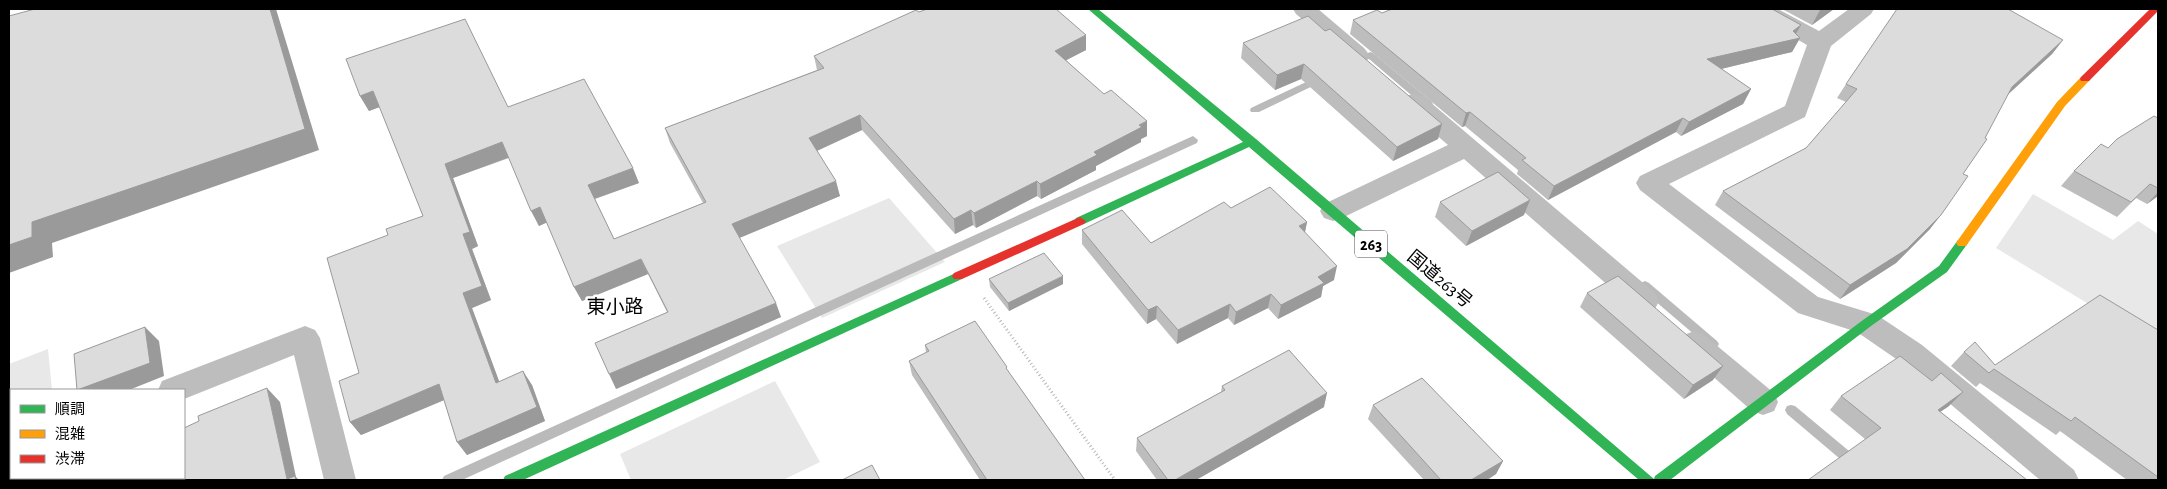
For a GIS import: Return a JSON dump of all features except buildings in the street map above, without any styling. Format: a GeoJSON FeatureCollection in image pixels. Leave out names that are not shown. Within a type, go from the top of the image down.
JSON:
{"type":"FeatureCollection","features":[{"type":"Feature","properties":{"kind":"main road","name":"国道263号"},"geometry":{"type":"LineString","coordinates":[[1093,9],[1648,480]]}},
{"type":"Feature","properties":{"kind":"main road"},"geometry":{"type":"LineString","coordinates":[[1660,480],[1867,323],[1943,269],[2061,104],[2154,9]]}},
{"type":"Feature","properties":{"kind":"main road"},"geometry":{"type":"LineString","coordinates":[[510,480],[1252,142]]}},
{"type":"Feature","properties":{"kind":"street"},"geometry":{"type":"LineString","coordinates":[[1305,9],[1763,402]]}},
{"type":"Feature","properties":{"kind":"street"},"geometry":{"type":"LineString","coordinates":[[1761,9],[1820,42]]}},
{"type":"Feature","properties":{"kind":"street"},"geometry":{"type":"LineString","coordinates":[[1862,9],[1820,42],[1796,111],[1649,182],[1808,306],[1867,323],[1912,354],[2063,480]]}},
{"type":"Feature","properties":{"kind":"street"},"geometry":{"type":"LineString","coordinates":[[1333,211],[1466,147]]}},
{"type":"Feature","properties":{"kind":"street"},"geometry":{"type":"LineString","coordinates":[[176,389],[305,338],[340,480]]}},
{"type":"Feature","properties":{"kind":"path"},"geometry":{"type":"LineString","coordinates":[[969,271],[988,306],[1115,480]]}},
{"type":"Feature","properties":{"kind":"shaded area"},"geometry":{"type":"Polygon","coordinates":[[[2033,194],[2113,240],[2138,221],[2158,234],[2158,346],[1996,248],[2033,194]]]}},
{"type":"Feature","properties":{"kind":"shaded area"},"geometry":{"type":"Polygon","coordinates":[[[889,198],[945,262],[822,318],[777,246],[889,198]]]}},
{"type":"Feature","properties":{"kind":"shaded area"},"geometry":{"type":"Polygon","coordinates":[[[48,349],[52,389],[10,389],[9,438],[9,364],[48,349]]]}},
{"type":"Feature","properties":{"kind":"shaded area"},"geometry":{"type":"Polygon","coordinates":[[[775,381],[820,462],[783,480],[631,480],[620,454],[775,381]]]}},
{"type":"Feature","properties":{"kind":"waterway"},"geometry":{"type":"LineString","coordinates":[[1351,64],[1370,55],[1428,104]]}},
{"type":"Feature","properties":{"kind":"waterway"},"geometry":{"type":"LineString","coordinates":[[1255,110],[1321,78]]}},
{"type":"Feature","properties":{"kind":"waterway"},"geometry":{"type":"LineString","coordinates":[[449,480],[1193,140]]}},
{"type":"Feature","properties":{"kind":"waterway"},"geometry":{"type":"LineString","coordinates":[[1645,286],[1713,344]]}},
{"type":"Feature","properties":{"kind":"waterway"},"geometry":{"type":"LineString","coordinates":[[1791,410],[1874,480]]}},
{"type":"Feature","properties":{"kind":"traffic: fast"},"geometry":{"type":"LineString","coordinates":[[1093,9],[1648,480]]}},
{"type":"Feature","properties":{"kind":"traffic: fast"},"geometry":{"type":"LineString","coordinates":[[1080,221],[1252,142]]}},
{"type":"Feature","properties":{"kind":"traffic: fast"},"geometry":{"type":"LineString","coordinates":[[1660,480],[1867,323],[1943,269],[1962,243]]}},
{"type":"Feature","properties":{"kind":"traffic: fast"},"geometry":{"type":"LineString","coordinates":[[510,480],[958,276]]}},
{"type":"Feature","properties":{"kind":"traffic: slow"},"geometry":{"type":"LineString","coordinates":[[1962,243],[2061,104],[2085,79]]}},
{"type":"Feature","properties":{"kind":"traffic: jam"},"geometry":{"type":"LineString","coordinates":[[2085,79],[2155,9]]}},
{"type":"Feature","properties":{"kind":"traffic: jam"},"geometry":{"type":"LineString","coordinates":[[958,276],[1080,221]]}},
{"type":"Feature","properties":{"kind":"district","name":"東小路"},"geometry":{"type":"Point","coordinates":[615,306]}}]}
